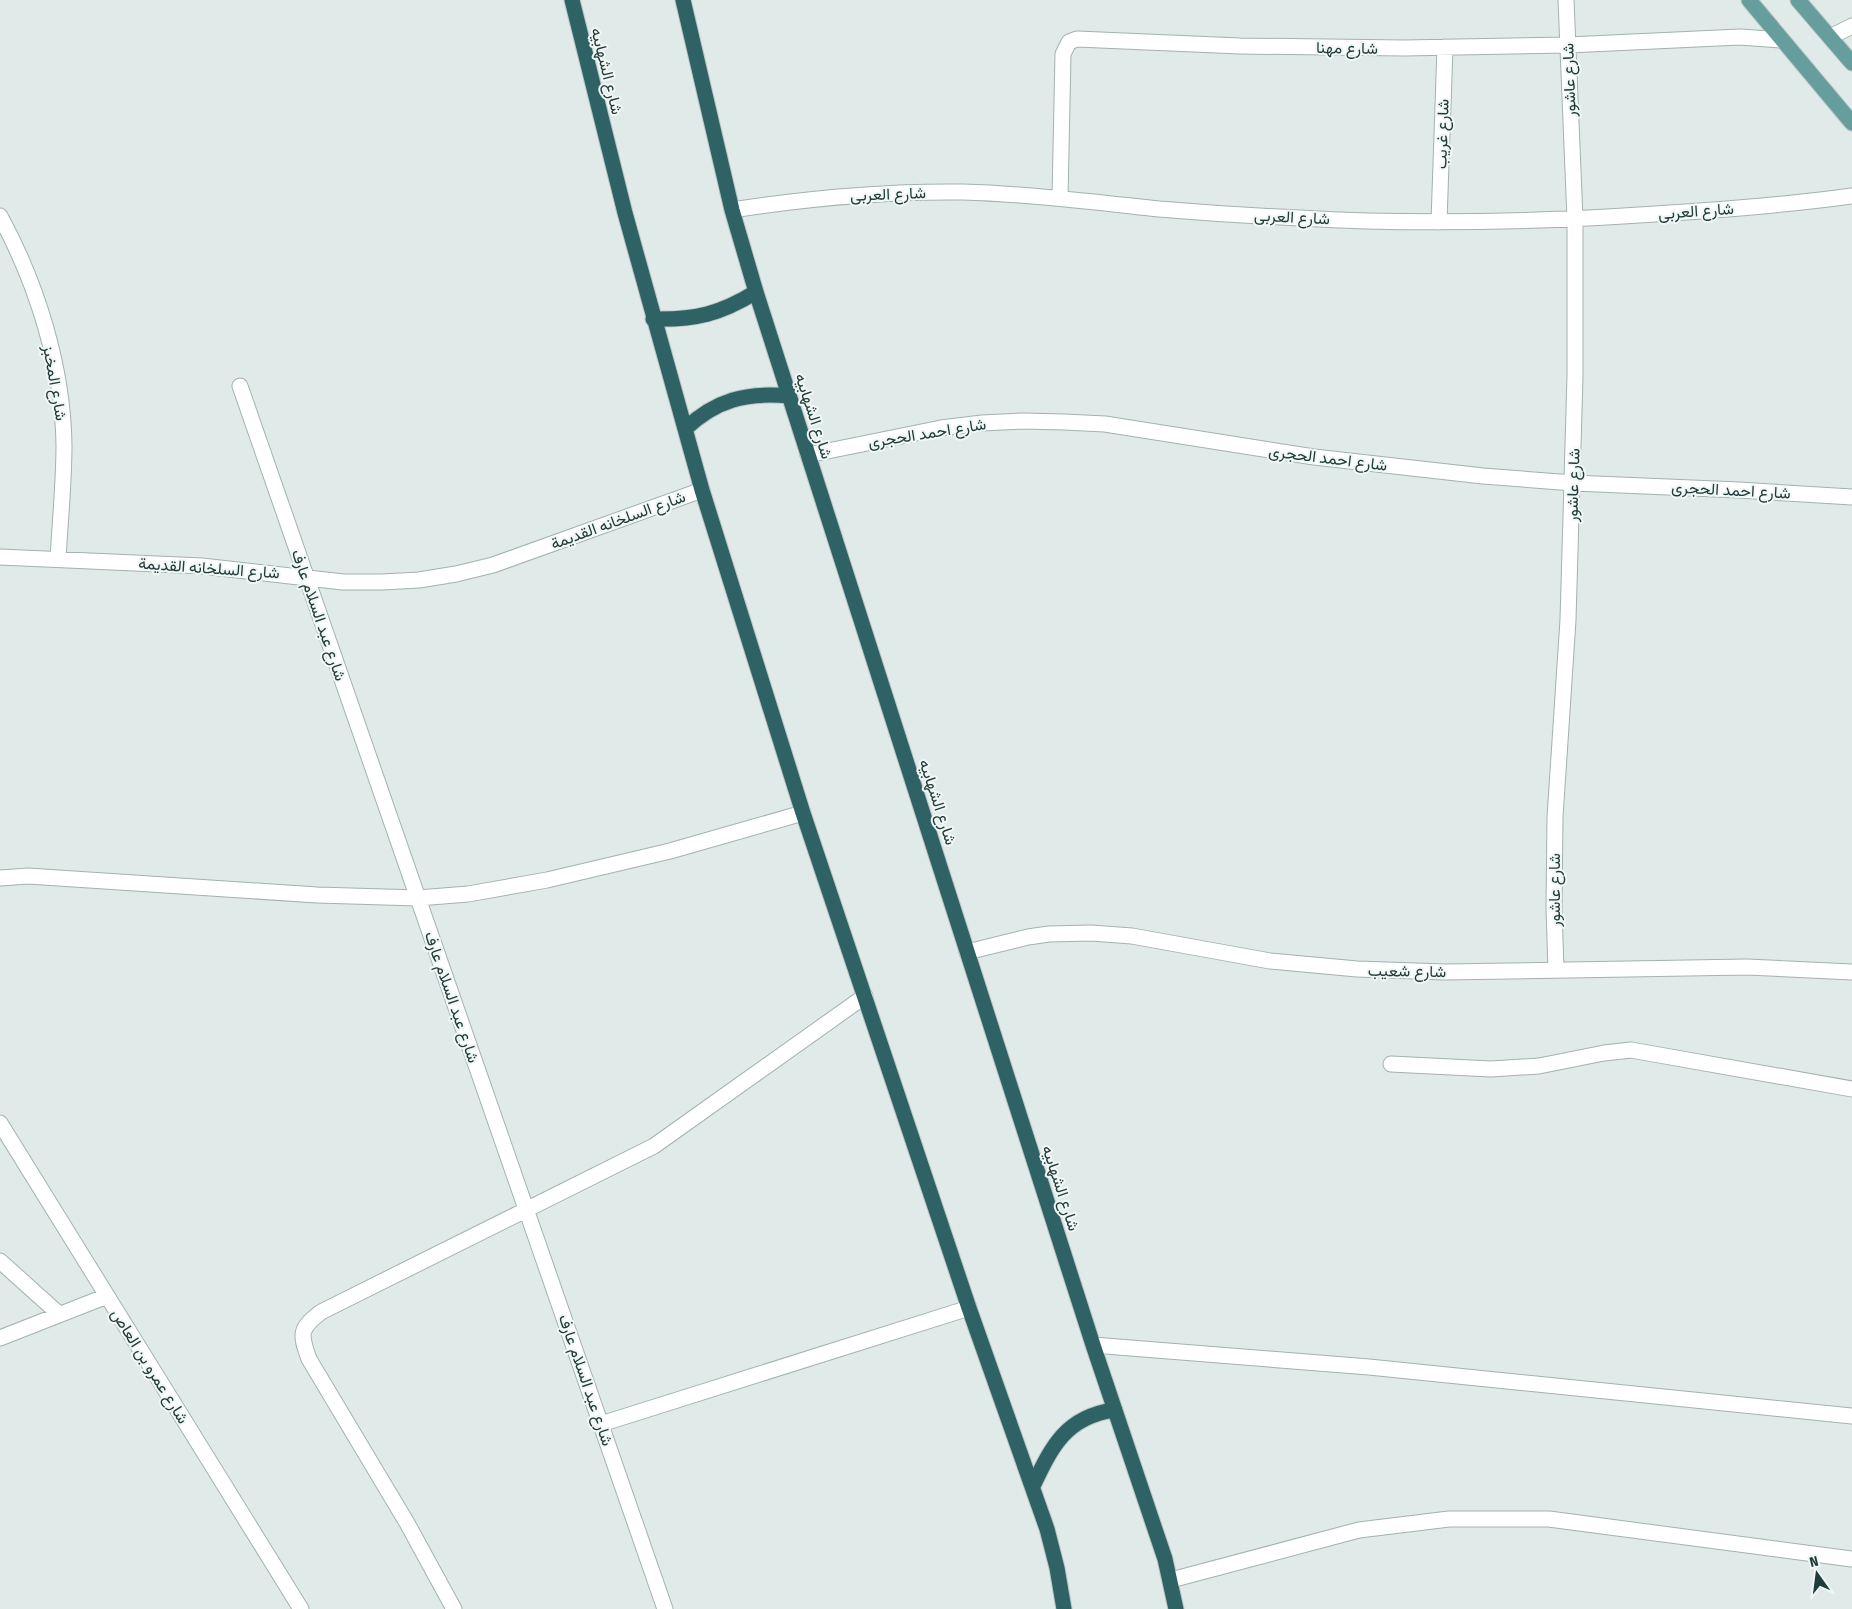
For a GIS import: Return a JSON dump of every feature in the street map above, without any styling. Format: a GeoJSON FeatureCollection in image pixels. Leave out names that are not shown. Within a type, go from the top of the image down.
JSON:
{"type":"FeatureCollection","features":[{"type":"Feature","properties":{"kind":"highway","name":"شارع الشهابيه"},"geometry":{"type":"LineString","coordinates":[[572,0],[596,102],[653,319],[702,490],[803,812],[969,1308],[1032,1486],[1055,1560],[1063,1609]]}},
{"type":"Feature","properties":{"kind":"highway","name":"شارع الشهابيه"},"geometry":{"type":"LineString","coordinates":[[683,0],[732,210],[756,292],[1114,1410],[1159,1538],[1171,1580],[1176,1609]]}},
{"type":"Feature","properties":{"kind":"highway"},"geometry":{"type":"LineString","coordinates":[[653,319],[697,318],[724,309],[756,292]]}},
{"type":"Feature","properties":{"kind":"highway"},"geometry":{"type":"LineString","coordinates":[[685,430],[699,417],[715,407],[733,400],[770,394],[789,396]]}},
{"type":"Feature","properties":{"kind":"highway"},"geometry":{"type":"LineString","coordinates":[[1032,1486],[1051,1450],[1066,1430],[1088,1416],[1114,1410]]}},
{"type":"Feature","properties":{"kind":"main road"},"geometry":{"type":"LineString","coordinates":[[1798,0],[1852,63]]}},
{"type":"Feature","properties":{"kind":"main road"},"geometry":{"type":"LineString","coordinates":[[1753,1],[1782,40],[1852,122]]}},
{"type":"Feature","properties":{"kind":"street","name":"شارع عاشور"},"geometry":{"type":"LineString","coordinates":[[1556,970],[1554,901],[1555,817],[1567,629],[1576,358],[1575,219],[1566,0]]}},
{"type":"Feature","properties":{"kind":"street"},"geometry":{"type":"LineString","coordinates":[[1830,37],[1852,26]]}},
{"type":"Feature","properties":{"kind":"street","name":"شارع مهنا"},"geometry":{"type":"LineString","coordinates":[[1060,198],[1063,54],[1066,46],[1073,40],[1322,48],[1568,45],[1740,37],[1782,40]]}},
{"type":"Feature","properties":{"kind":"street","name":"شارع غريب"},"geometry":{"type":"LineString","coordinates":[[1439,222],[1445,47]]}},
{"type":"Feature","properties":{"kind":"street","name":"شارع العربى"},"geometry":{"type":"LineString","coordinates":[[732,210],[808,199],[908,193],[984,193],[1060,198],[1223,214],[1313,219],[1439,222],[1575,219],[1737,208],[1852,196]]}},
{"type":"Feature","properties":{"kind":"street","name":"شارع المخبز"},"geometry":{"type":"LineString","coordinates":[[0,216],[40,310],[55,366],[64,445],[58,560]]}},
{"type":"Feature","properties":{"kind":"street","name":"شارع عبد السلام عارف"},"geometry":{"type":"LineString","coordinates":[[240,386],[665,1609]]}},
{"type":"Feature","properties":{"kind":"street","name":"شارع احمد الحجرى"},"geometry":{"type":"LineString","coordinates":[[808,455],[941,428],[990,422],[1064,422],[1105,424],[1323,458],[1417,469],[1573,483],[1852,497]]}},
{"type":"Feature","properties":{"kind":"street","name":"شارع السلخانه القديمة"},"geometry":{"type":"LineString","coordinates":[[0,557],[202,566],[343,582],[400,582],[438,578],[475,570],[702,490]]}},
{"type":"Feature","properties":{"kind":"street"},"geometry":{"type":"LineString","coordinates":[[0,878],[28,876],[317,895],[418,898],[468,894],[547,880],[670,851],[803,812]]}},
{"type":"Feature","properties":{"kind":"street","name":"شارع شعيب"},"geometry":{"type":"LineString","coordinates":[[967,952],[1028,937],[1049,934],[1091,933],[1132,936],[1270,961],[1328,968],[1445,972],[1747,967],[1852,972]]}},
{"type":"Feature","properties":{"kind":"street"},"geometry":{"type":"LineString","coordinates":[[454,1609],[407,1523],[309,1359],[302,1339],[306,1324],[321,1312],[654,1146],[865,996]]}},
{"type":"Feature","properties":{"kind":"street"},"geometry":{"type":"LineString","coordinates":[[1391,1064],[1491,1069],[1539,1066],[1604,1053],[1632,1050],[1852,1090]]}},
{"type":"Feature","properties":{"kind":"street","name":"شارع عمرو بن العاص"},"geometry":{"type":"LineString","coordinates":[[0,1123],[301,1609]]}},
{"type":"Feature","properties":{"kind":"street"},"geometry":{"type":"LineString","coordinates":[[0,1260],[59,1314]]}},
{"type":"Feature","properties":{"kind":"street"},"geometry":{"type":"LineString","coordinates":[[0,1338],[107,1296]]}},
{"type":"Feature","properties":{"kind":"street"},"geometry":{"type":"LineString","coordinates":[[601,1424],[969,1308]]}},
{"type":"Feature","properties":{"kind":"street"},"geometry":{"type":"LineString","coordinates":[[1093,1344],[1369,1367],[1852,1416]]}},
{"type":"Feature","properties":{"kind":"street"},"geometry":{"type":"LineString","coordinates":[[1171,1580],[1359,1530],[1449,1519],[1549,1519],[1852,1559]]}}]}
